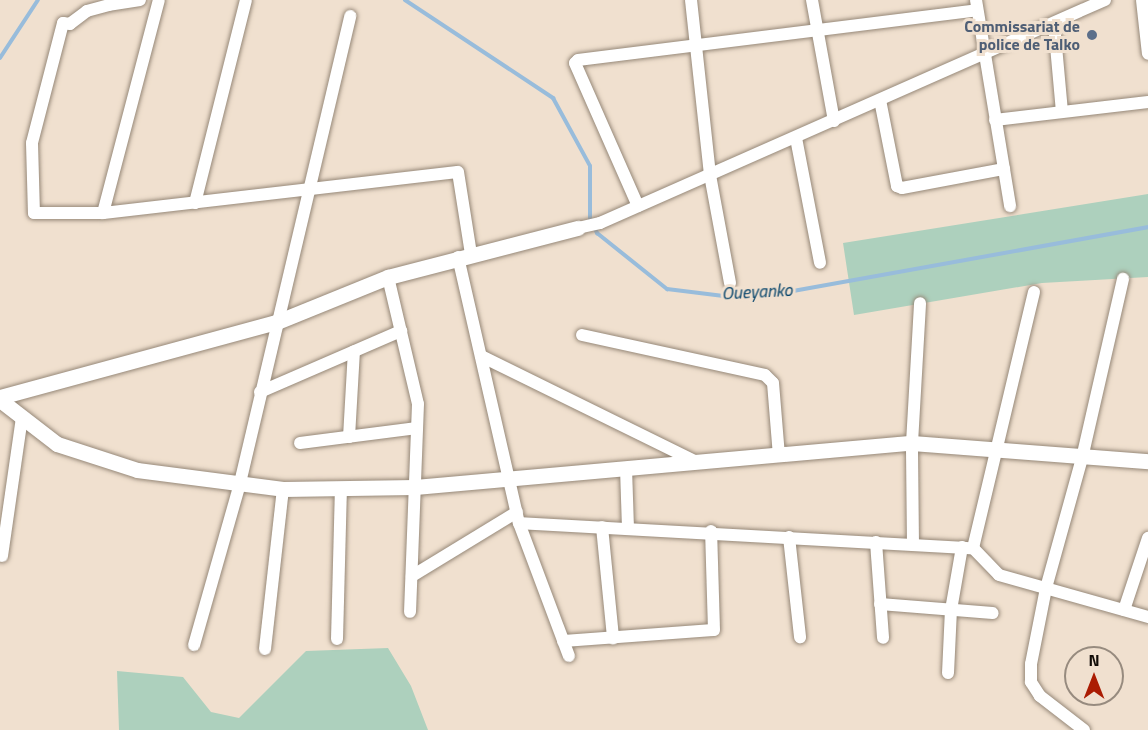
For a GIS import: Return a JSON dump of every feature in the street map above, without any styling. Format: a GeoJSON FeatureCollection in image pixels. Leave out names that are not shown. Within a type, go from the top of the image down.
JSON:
{"type":"FeatureCollection","features":[{"type":"Feature","properties":{"kind":"street"},"geometry":{"type":"LineString","coordinates":[[140,0],[109,4],[87,11],[70,24],[63,23],[32,143],[34,213],[103,213],[458,172],[464,255],[480,356],[518,517],[569,656]]}},
{"type":"Feature","properties":{"kind":"street"},"geometry":{"type":"LineString","coordinates":[[103,213],[159,0]]}},
{"type":"Feature","properties":{"kind":"street"},"geometry":{"type":"LineString","coordinates":[[195,203],[246,0]]}},
{"type":"Feature","properties":{"kind":"street"},"geometry":{"type":"LineString","coordinates":[[691,0],[710,175],[730,283]]}},
{"type":"Feature","properties":{"kind":"street"},"geometry":{"type":"LineString","coordinates":[[812,0],[834,121]]}},
{"type":"Feature","properties":{"kind":"street"},"geometry":{"type":"LineString","coordinates":[[0,399],[277,322],[387,277],[464,255],[600,223],[1105,0]]}},
{"type":"Feature","properties":{"kind":"street"},"geometry":{"type":"LineString","coordinates":[[1142,0],[1148,54]]}},
{"type":"Feature","properties":{"kind":"street"},"geometry":{"type":"LineString","coordinates":[[638,206],[575,63],[696,45],[818,31],[977,5],[982,56],[1010,207]]}},
{"type":"Feature","properties":{"kind":"street"},"geometry":{"type":"LineString","coordinates":[[194,645],[239,487],[350,16]]}},
{"type":"Feature","properties":{"kind":"street"},"geometry":{"type":"LineString","coordinates":[[1054,24],[1062,112]]}},
{"type":"Feature","properties":{"kind":"street"},"geometry":{"type":"LineString","coordinates":[[880,100],[897,186],[902,188],[1004,169]]}},
{"type":"Feature","properties":{"kind":"street"},"geometry":{"type":"LineString","coordinates":[[995,120],[1148,102]]}},
{"type":"Feature","properties":{"kind":"street"},"geometry":{"type":"LineString","coordinates":[[796,138],[820,262]]}},
{"type":"Feature","properties":{"kind":"street"},"geometry":{"type":"LineString","coordinates":[[387,277],[418,404],[410,612]]}},
{"type":"Feature","properties":{"kind":"street"},"geometry":{"type":"LineString","coordinates":[[1084,730],[1040,696],[1031,682],[1031,664],[1046,588],[1082,458],[1123,279]]}},
{"type":"Feature","properties":{"kind":"street"},"geometry":{"type":"LineString","coordinates":[[948,673],[951,610],[1034,292]]}},
{"type":"Feature","properties":{"kind":"street"},"geometry":{"type":"LineString","coordinates":[[913,544],[912,443],[920,303]]}},
{"type":"Feature","properties":{"kind":"street"},"geometry":{"type":"LineString","coordinates":[[260,392],[401,331]]}},
{"type":"Feature","properties":{"kind":"street"},"geometry":{"type":"LineString","coordinates":[[582,335],[765,375],[773,383],[779,456]]}},
{"type":"Feature","properties":{"kind":"street"},"geometry":{"type":"LineString","coordinates":[[349,437],[354,351]]}},
{"type":"Feature","properties":{"kind":"street"},"geometry":{"type":"LineString","coordinates":[[480,356],[696,462]]}},
{"type":"Feature","properties":{"kind":"street"},"geometry":{"type":"LineString","coordinates":[[0,399],[57,444],[137,470],[239,487],[283,489],[415,487],[912,443],[994,448],[1082,458],[1148,461]]}},
{"type":"Feature","properties":{"kind":"street"},"geometry":{"type":"LineString","coordinates":[[2,556],[4,507],[22,417]]}},
{"type":"Feature","properties":{"kind":"street"},"geometry":{"type":"LineString","coordinates":[[300,443],[417,428]]}},
{"type":"Feature","properties":{"kind":"street"},"geometry":{"type":"LineString","coordinates":[[626,468],[628,528]]}},
{"type":"Feature","properties":{"kind":"street"},"geometry":{"type":"LineString","coordinates":[[337,639],[341,488]]}},
{"type":"Feature","properties":{"kind":"street"},"geometry":{"type":"LineString","coordinates":[[265,649],[283,489]]}},
{"type":"Feature","properties":{"kind":"street"},"geometry":{"type":"LineString","coordinates":[[412,576],[518,517],[602,527],[711,531],[968,548],[999,575],[1148,617]]}},
{"type":"Feature","properties":{"kind":"street"},"geometry":{"type":"LineString","coordinates":[[602,527],[613,638]]}},
{"type":"Feature","properties":{"kind":"street"},"geometry":{"type":"LineString","coordinates":[[563,640],[714,630],[711,531]]}},
{"type":"Feature","properties":{"kind":"street"},"geometry":{"type":"LineString","coordinates":[[789,537],[800,637]]}},
{"type":"Feature","properties":{"kind":"street"},"geometry":{"type":"LineString","coordinates":[[1124,610],[1148,538]]}},
{"type":"Feature","properties":{"kind":"street"},"geometry":{"type":"LineString","coordinates":[[876,542],[883,638]]}},
{"type":"Feature","properties":{"kind":"street"},"geometry":{"type":"LineString","coordinates":[[880,604],[993,614]]}},
{"type":"Feature","properties":{"kind":"green space"},"geometry":{"type":"Polygon","coordinates":[[[1148,194],[1148,277],[1042,283],[854,315],[843,243],[1148,194]]]}},
{"type":"Feature","properties":{"kind":"green space"},"geometry":{"type":"Polygon","coordinates":[[[388,648],[411,686],[428,730],[119,730],[117,671],[183,677],[211,712],[239,718],[306,651],[388,648]]]}},
{"type":"Feature","properties":{"kind":"waterway","name":"Oueyanko"},"geometry":{"type":"LineString","coordinates":[[0,58],[38,0]]}},
{"type":"Feature","properties":{"kind":"waterway","name":"Oueyanko"},"geometry":{"type":"LineString","coordinates":[[405,0],[553,98],[590,166],[590,218],[597,233],[667,289],[724,296],[793,291],[1148,227]]}},
{"type":"Feature","properties":{"kind":"place","name":"Commissariat de police de Talko"},"geometry":{"type":"Point","coordinates":[1092,35]}}]}
